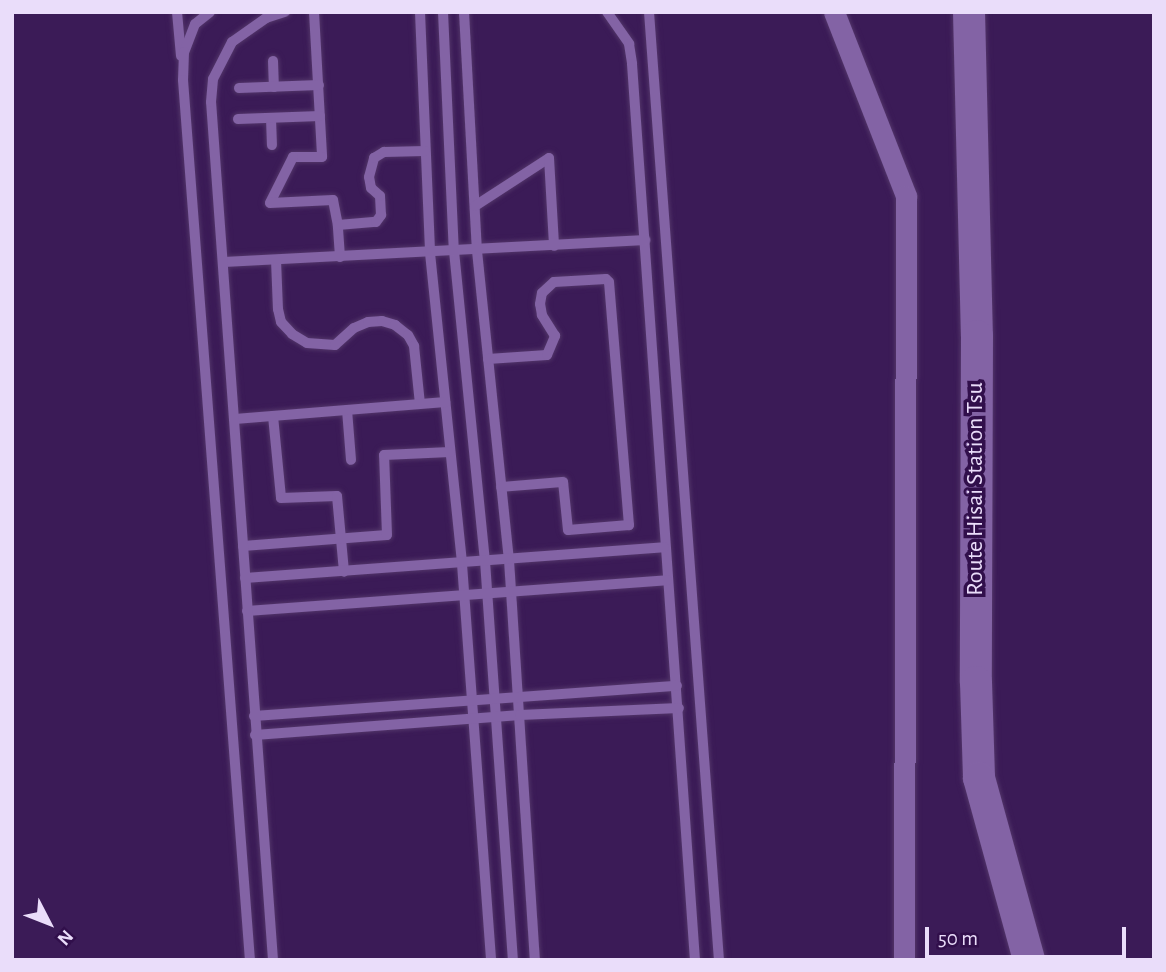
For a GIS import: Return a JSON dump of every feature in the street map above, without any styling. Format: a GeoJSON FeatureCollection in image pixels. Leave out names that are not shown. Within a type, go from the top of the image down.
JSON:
{"type":"FeatureCollection","features":[{"type":"Feature","properties":{"kind":"main road","name":"Route Hisai Station Tsu"},"geometry":{"type":"LineString","coordinates":[[969,12],[977,337],[976,682],[979,778],[1029,960]]}},
{"type":"Feature","properties":{"kind":"street"},"geometry":{"type":"LineString","coordinates":[[834,12],[906,196],[904,960]]}},
{"type":"Feature","properties":{"kind":"lane"},"geometry":{"type":"LineString","coordinates":[[177,12],[250,960]]}},
{"type":"Feature","properties":{"kind":"lane"},"geometry":{"type":"LineString","coordinates":[[183,80],[184,52],[195,24],[210,12]]}},
{"type":"Feature","properties":{"kind":"lane"},"geometry":{"type":"LineString","coordinates":[[274,960],[211,102],[213,79],[232,42],[257,23],[285,12]]}},
{"type":"Feature","properties":{"kind":"lane"},"geometry":{"type":"LineString","coordinates":[[314,12],[322,157],[293,158],[270,203],[333,200],[340,257]]}},
{"type":"Feature","properties":{"kind":"lane"},"geometry":{"type":"LineString","coordinates":[[420,12],[430,253],[464,596],[491,960]]}},
{"type":"Feature","properties":{"kind":"lane"},"geometry":{"type":"LineString","coordinates":[[443,12],[454,251],[485,561],[513,960]]}},
{"type":"Feature","properties":{"kind":"lane"},"geometry":{"type":"LineString","coordinates":[[464,12],[477,251],[509,560],[535,960]]}},
{"type":"Feature","properties":{"kind":"lane"},"geometry":{"type":"LineString","coordinates":[[607,12],[629,44],[645,240],[664,547],[679,708],[695,960]]}},
{"type":"Feature","properties":{"kind":"lane"},"geometry":{"type":"LineString","coordinates":[[643,12],[654,49]]}},
{"type":"Feature","properties":{"kind":"lane"},"geometry":{"type":"LineString","coordinates":[[649,12],[654,49],[719,960]]}},
{"type":"Feature","properties":{"kind":"lane"},"geometry":{"type":"LineString","coordinates":[[273,61],[274,87]]}},
{"type":"Feature","properties":{"kind":"lane"},"geometry":{"type":"LineString","coordinates":[[239,88],[319,85]]}},
{"type":"Feature","properties":{"kind":"lane"},"geometry":{"type":"LineString","coordinates":[[238,119],[320,116]]}},
{"type":"Feature","properties":{"kind":"lane"},"geometry":{"type":"LineString","coordinates":[[271,118],[272,145]]}},
{"type":"Feature","properties":{"kind":"lane"},"geometry":{"type":"LineString","coordinates":[[338,225],[376,222],[381,215],[380,196],[371,188],[369,177],[374,158],[384,152],[425,151]]}},
{"type":"Feature","properties":{"kind":"lane"},"geometry":{"type":"LineString","coordinates":[[474,206],[549,158],[554,246]]}},
{"type":"Feature","properties":{"kind":"lane"},"geometry":{"type":"LineString","coordinates":[[224,262],[477,251],[645,240]]}},
{"type":"Feature","properties":{"kind":"lane"},"geometry":{"type":"LineString","coordinates":[[276,260],[278,309],[281,322],[292,334],[307,343],[335,345],[354,328],[368,322],[382,321],[395,325],[408,335],[414,346],[420,404]]}},
{"type":"Feature","properties":{"kind":"lane"},"geometry":{"type":"LineString","coordinates":[[488,359],[547,355],[555,336],[542,315],[540,304],[542,293],[554,282],[607,279],[609,282],[629,525],[568,530],[563,482],[501,487]]}},
{"type":"Feature","properties":{"kind":"lane"},"geometry":{"type":"LineString","coordinates":[[235,419],[445,402]]}},
{"type":"Feature","properties":{"kind":"lane"},"geometry":{"type":"LineString","coordinates":[[347,410],[351,460]]}},
{"type":"Feature","properties":{"kind":"lane"},"geometry":{"type":"LineString","coordinates":[[273,416],[281,498],[337,496],[344,572]]}},
{"type":"Feature","properties":{"kind":"lane"},"geometry":{"type":"LineString","coordinates":[[243,546],[387,535],[384,455],[450,452]]}},
{"type":"Feature","properties":{"kind":"lane"},"geometry":{"type":"LineString","coordinates":[[245,578],[664,547]]}},
{"type":"Feature","properties":{"kind":"lane"},"geometry":{"type":"LineString","coordinates":[[247,611],[667,580]]}},
{"type":"Feature","properties":{"kind":"lane"},"geometry":{"type":"LineString","coordinates":[[254,716],[677,686]]}},
{"type":"Feature","properties":{"kind":"lane"},"geometry":{"type":"LineString","coordinates":[[256,735],[520,715],[679,708]]}}]}
